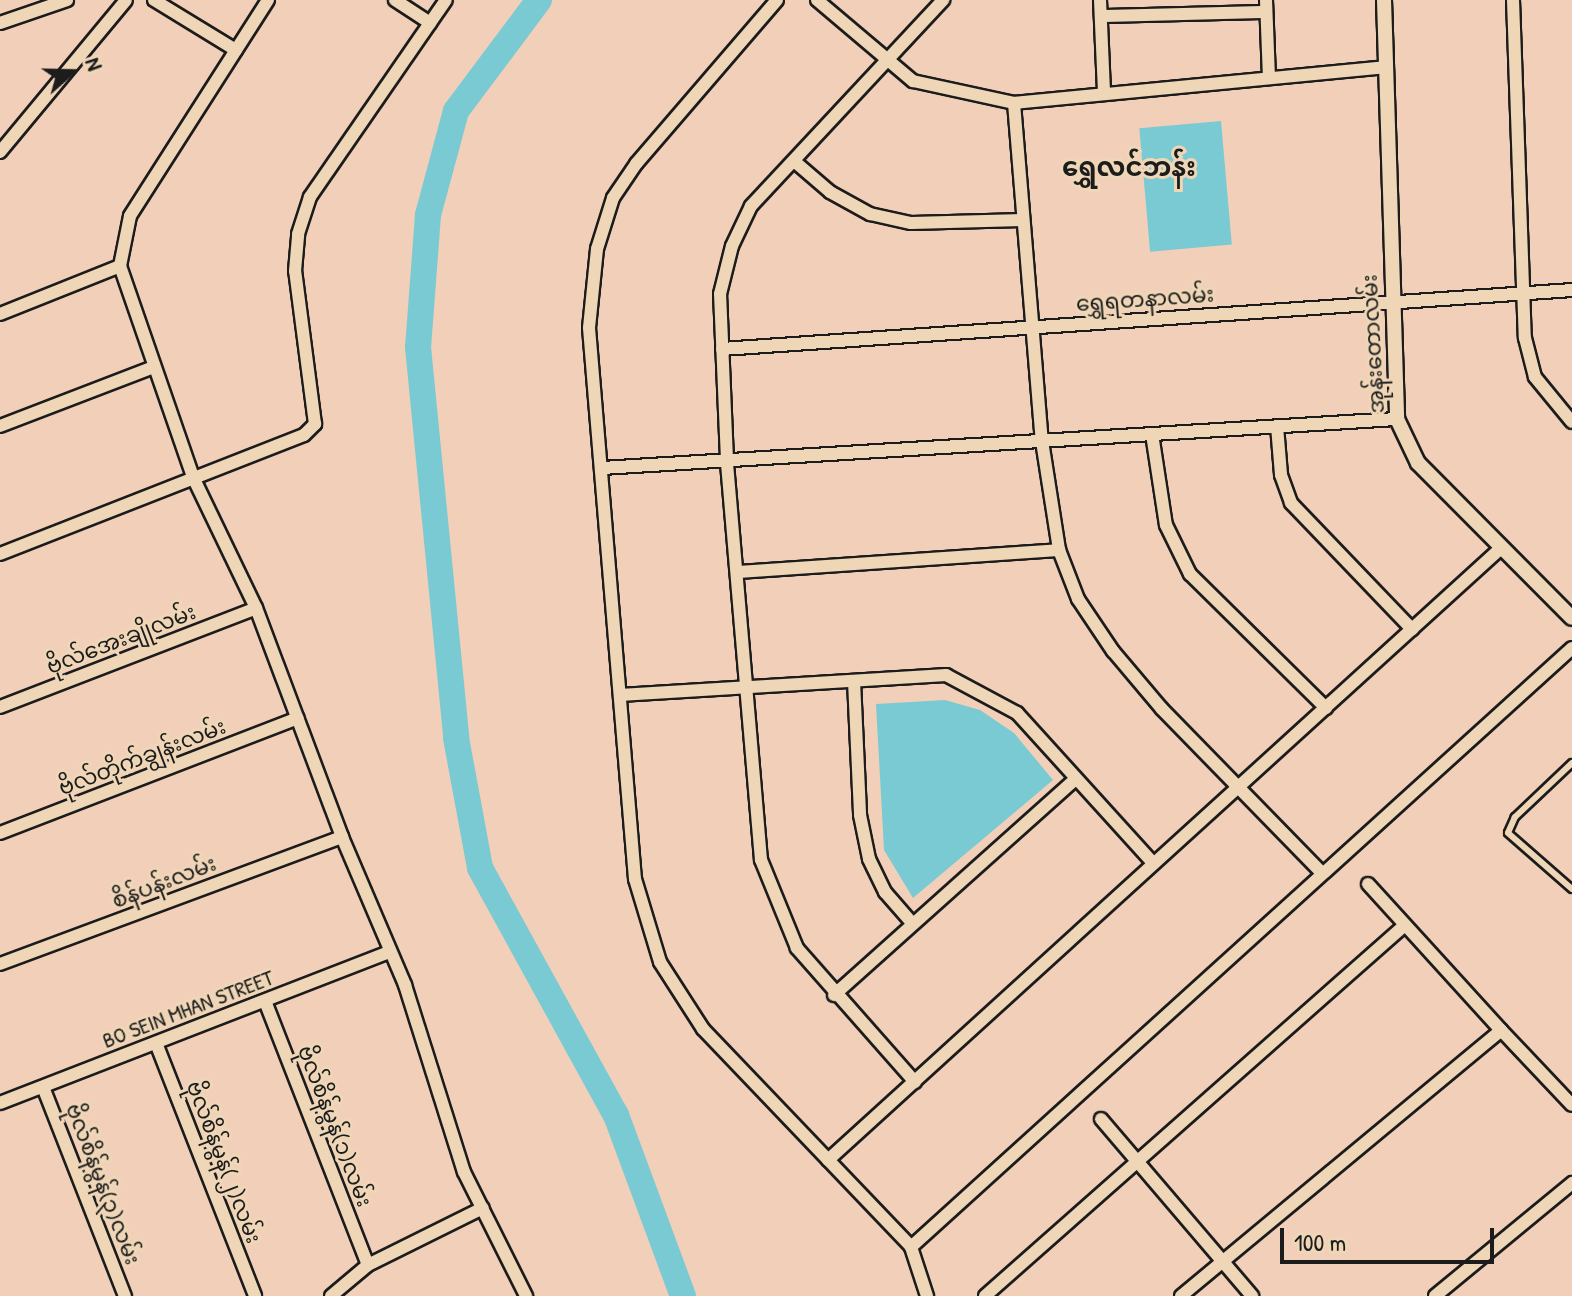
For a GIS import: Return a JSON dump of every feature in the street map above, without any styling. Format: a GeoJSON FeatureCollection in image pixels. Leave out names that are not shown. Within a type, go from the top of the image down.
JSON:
{"type":"FeatureCollection","features":[{"type":"Feature","properties":{"kind":"street"},"geometry":{"type":"LineString","coordinates":[[0,23],[67,0]]}},
{"type":"Feature","properties":{"kind":"street"},"geometry":{"type":"LineString","coordinates":[[0,152],[126,0]]}},
{"type":"Feature","properties":{"kind":"street"},"geometry":{"type":"LineString","coordinates":[[154,0],[236,50]]}},
{"type":"Feature","properties":{"kind":"street"},"geometry":{"type":"LineString","coordinates":[[268,0],[130,216],[120,266],[193,477],[256,608],[342,837],[390,952],[442,1115],[526,1296]]}},
{"type":"Feature","properties":{"kind":"street"},"geometry":{"type":"LineString","coordinates":[[395,0],[430,23]]}},
{"type":"Feature","properties":{"kind":"street"},"geometry":{"type":"LineString","coordinates":[[0,554],[304,435],[315,424],[297,286],[298,234],[310,197],[446,0]]}},
{"type":"Feature","properties":{"kind":"street"},"geometry":{"type":"LineString","coordinates":[[777,0],[613,198],[597,249],[589,328],[635,879],[660,962],[703,1029],[911,1247],[927,1296]]}},
{"type":"Feature","properties":{"kind":"street"},"geometry":{"type":"LineString","coordinates":[[817,0],[913,81],[1014,103],[1386,67]]}},
{"type":"Feature","properties":{"kind":"street"},"geometry":{"type":"LineString","coordinates":[[915,1082],[834,995],[797,948],[761,860],[727,460],[720,294],[732,246],[751,206],[943,0]]}},
{"type":"Feature","properties":{"kind":"street"},"geometry":{"type":"LineString","coordinates":[[1100,0],[1104,93]]}},
{"type":"Feature","properties":{"kind":"street"},"geometry":{"type":"LineString","coordinates":[[1181,0],[1181,14]]}},
{"type":"Feature","properties":{"kind":"street","name":"အုန်းတောလမ်း"},"geometry":{"type":"LineString","coordinates":[[1384,0],[1397,419],[1418,463],[1572,618]]}},
{"type":"Feature","properties":{"kind":"street"},"geometry":{"type":"LineString","coordinates":[[1513,0],[1519,293],[1535,377],[1572,422]]}},
{"type":"Feature","properties":{"kind":"street"},"geometry":{"type":"LineString","coordinates":[[1101,16],[1181,14],[1266,6],[1269,78]]}},
{"type":"Feature","properties":{"kind":"street"},"geometry":{"type":"LineString","coordinates":[[1014,103],[1042,441],[1059,550],[1078,599],[1113,651],[1322,873]]}},
{"type":"Feature","properties":{"kind":"street"},"geometry":{"type":"LineString","coordinates":[[794,161],[830,192],[870,214],[911,223],[1023,220]]}},
{"type":"Feature","properties":{"kind":"street"},"geometry":{"type":"LineString","coordinates":[[0,314],[120,266]]}},
{"type":"Feature","properties":{"kind":"street","name":"ရွှေရတနာလမ်း"},"geometry":{"type":"LineString","coordinates":[[722,349],[1572,290]]}},
{"type":"Feature","properties":{"kind":"street"},"geometry":{"type":"LineString","coordinates":[[0,426],[154,367]]}},
{"type":"Feature","properties":{"kind":"street"},"geometry":{"type":"LineString","coordinates":[[602,468],[1397,419]]}},
{"type":"Feature","properties":{"kind":"street"},"geometry":{"type":"LineString","coordinates":[[1277,426],[1281,475],[1291,503],[1412,629]]}},
{"type":"Feature","properties":{"kind":"street"},"geometry":{"type":"LineString","coordinates":[[1152,434],[1166,525],[1190,574],[1326,708]]}},
{"type":"Feature","properties":{"kind":"street"},"geometry":{"type":"LineString","coordinates":[[828,1160],[1501,548]]}},
{"type":"Feature","properties":{"kind":"street"},"geometry":{"type":"LineString","coordinates":[[737,572],[1059,550]]}},
{"type":"Feature","properties":{"kind":"street","name":"ဗိုလ်အေးချိုလမ်း"},"geometry":{"type":"LineString","coordinates":[[0,707],[256,608]]}},
{"type":"Feature","properties":{"kind":"street"},"geometry":{"type":"LineString","coordinates":[[911,1247],[1572,648]]}},
{"type":"Feature","properties":{"kind":"street"},"geometry":{"type":"LineString","coordinates":[[620,695],[946,675],[983,690],[1017,713],[1153,863]]}},
{"type":"Feature","properties":{"kind":"street"},"geometry":{"type":"LineString","coordinates":[[854,681],[860,815],[869,859],[885,892],[912,923]]}},
{"type":"Feature","properties":{"kind":"street","name":"ဗိုလ်တိုက်ချွန်းလမ်း"},"geometry":{"type":"LineString","coordinates":[[0,833],[298,718]]}},
{"type":"Feature","properties":{"kind":"street"},"geometry":{"type":"LineString","coordinates":[[834,995],[1076,779]]}},
{"type":"Feature","properties":{"kind":"street","name":"စိန်ပန်းလမ်း"},"geometry":{"type":"LineString","coordinates":[[0,964],[342,837]]}},
{"type":"Feature","properties":{"kind":"street"},"geometry":{"type":"LineString","coordinates":[[1368,884],[1572,1105]]}},
{"type":"Feature","properties":{"kind":"street"},"geometry":{"type":"LineString","coordinates":[[985,1296],[1405,925]]}},
{"type":"Feature","properties":{"kind":"street","name":"BO SEIN MHAN STREET"},"geometry":{"type":"LineString","coordinates":[[0,1103],[390,952]]}},
{"type":"Feature","properties":{"kind":"street","name":"ဗိုလ်စိန်မွန်(၁)လမ်း"},"geometry":{"type":"LineString","coordinates":[[265,1001],[368,1265]]}},
{"type":"Feature","properties":{"kind":"street"},"geometry":{"type":"LineString","coordinates":[[1181,1296],[1501,1030]]}},
{"type":"Feature","properties":{"kind":"street","name":"ဗိုလ်စိန်မွန်(၂)လမ်း"},"geometry":{"type":"LineString","coordinates":[[156,1043],[255,1296]]}},
{"type":"Feature","properties":{"kind":"street","name":"ဗိုလ်စိန်မွန်(၃)လမ်း"},"geometry":{"type":"LineString","coordinates":[[43,1087],[125,1296]]}},
{"type":"Feature","properties":{"kind":"street"},"geometry":{"type":"LineString","coordinates":[[1101,1119],[1252,1296]]}},
{"type":"Feature","properties":{"kind":"street"},"geometry":{"type":"LineString","coordinates":[[1435,1296],[1572,1183]]}},
{"type":"Feature","properties":{"kind":"street"},"geometry":{"type":"LineString","coordinates":[[331,1296],[368,1265],[483,1208]]}},
{"type":"Feature","properties":{"kind":"lane"},"geometry":{"type":"LineString","coordinates":[[1572,763],[1515,817],[1508,833],[1572,889]]}},
{"type":"Feature","properties":{"kind":"water"},"geometry":{"type":"Polygon","coordinates":[[[1221,121],[1232,245],[1150,252],[1139,128],[1221,121]]]}},
{"type":"Feature","properties":{"kind":"water"},"geometry":{"type":"Polygon","coordinates":[[[945,700],[980,710],[1014,733],[1053,780],[913,898],[884,850],[876,704],[945,700]]]}},
{"type":"Feature","properties":{"kind":"waterway"},"geometry":{"type":"LineString","coordinates":[[539,0],[456,111],[428,215],[418,347],[456,738],[480,868],[616,1115],[683,1296]]}},
{"type":"Feature","properties":{"kind":"district","name":"ရွှေလင်ဘန်း"},"geometry":{"type":"Point","coordinates":[1129,167]}}]}
